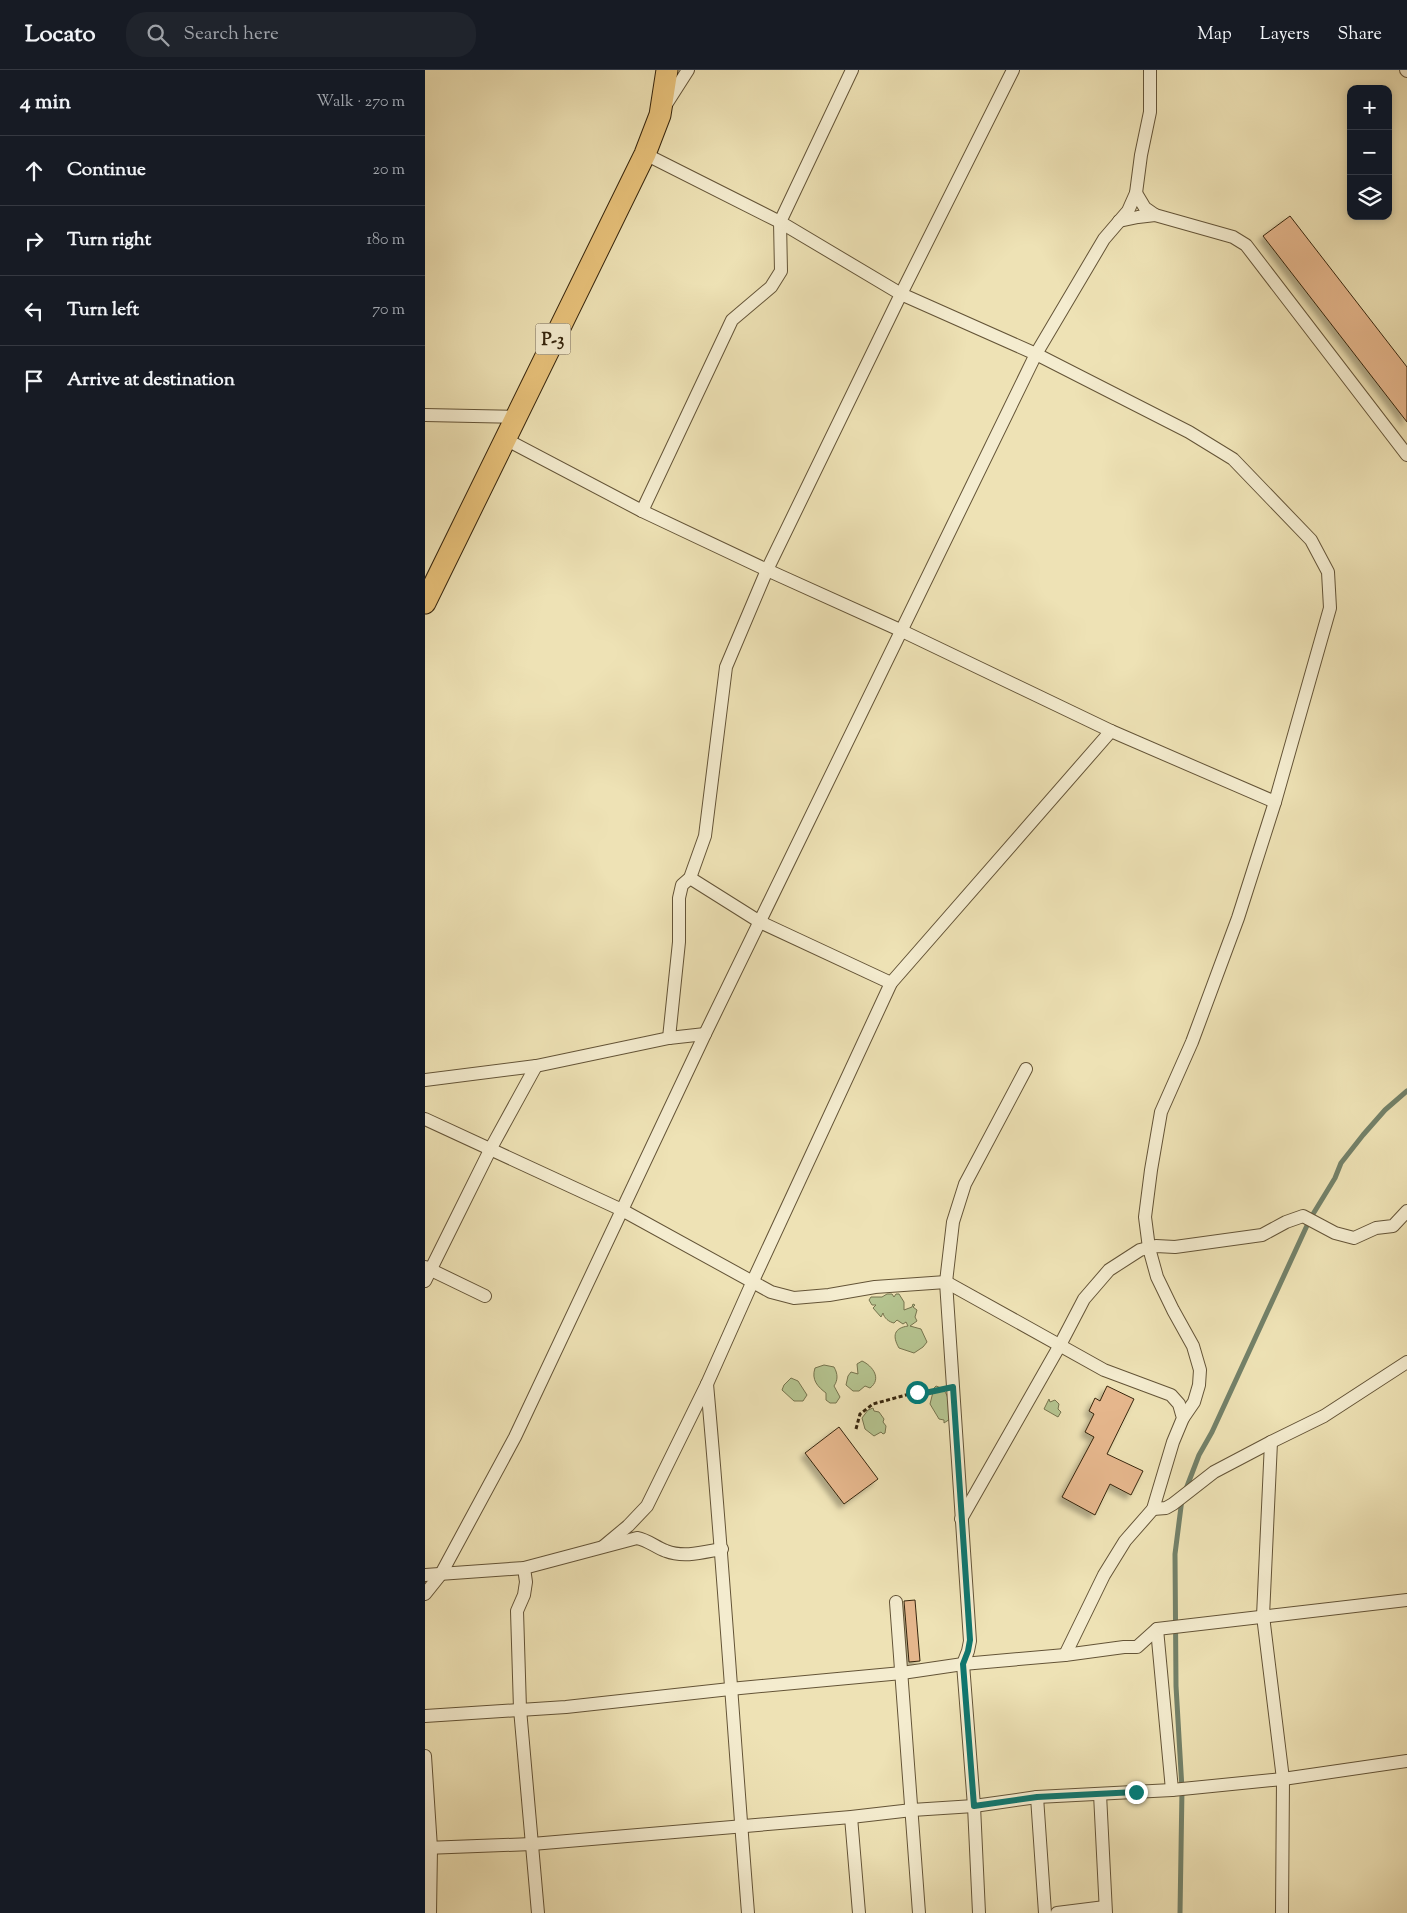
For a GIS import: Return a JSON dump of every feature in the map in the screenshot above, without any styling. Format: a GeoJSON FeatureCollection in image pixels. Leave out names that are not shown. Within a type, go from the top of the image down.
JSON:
{"type":"FeatureCollection","features":[{"type":"Feature","properties":{"kind":"highway","name":"P-3"},"geometry":{"type":"LineString","coordinates":[[425,603],[645,154],[660,115],[667,70]]}},
{"type":"Feature","properties":{"kind":"street"},"geometry":{"type":"LineString","coordinates":[[660,115],[687,70]]}},
{"type":"Feature","properties":{"kind":"street"},"geometry":{"type":"LineString","coordinates":[[643,511],[732,320],[771,287],[781,271],[780,222],[852,70]]}},
{"type":"Feature","properties":{"kind":"street"},"geometry":{"type":"LineString","coordinates":[[669,1038],[679,942],[679,898],[682,885],[690,878],[705,836],[726,667],[767,570],[901,294],[1013,70]]}},
{"type":"Feature","properties":{"kind":"street"},"geometry":{"type":"LineString","coordinates":[[425,1594],[441,1574],[515,1438],[705,1034],[1036,354],[1104,239],[1128,211],[1136,193],[1141,155],[1150,112],[1150,70]]}},
{"type":"Feature","properties":{"kind":"street"},"geometry":{"type":"LineString","coordinates":[[645,154],[780,222],[901,294],[1036,354],[1189,432],[1233,459],[1311,540],[1328,572],[1330,608],[1275,802],[1232,936],[1193,1042],[1161,1112],[1145,1217],[1149,1248],[1157,1277],[1193,1346],[1200,1370],[1199,1385],[1194,1402],[1183,1418],[1173,1442],[1153,1509],[1125,1542],[1103,1575],[1065,1656]]}},
{"type":"Feature","properties":{"kind":"street"},"geometry":{"type":"LineString","coordinates":[[1136,193],[1145,208],[1155,215]]}},
{"type":"Feature","properties":{"kind":"street"},"geometry":{"type":"LineString","coordinates":[[1119,221],[1137,216],[1155,215],[1233,237],[1246,245],[1407,455]]}},
{"type":"Feature","properties":{"kind":"street"},"geometry":{"type":"LineString","coordinates":[[425,415],[516,417]]}},
{"type":"Feature","properties":{"kind":"street"},"geometry":{"type":"LineString","coordinates":[[505,439],[643,511],[767,570],[900,630],[1111,731],[1275,802]]}},
{"type":"Feature","properties":{"kind":"street"},"geometry":{"type":"LineString","coordinates":[[604,1546],[628,1526],[647,1506],[707,1384],[891,983],[1111,731]]}},
{"type":"Feature","properties":{"kind":"street"},"geometry":{"type":"LineString","coordinates":[[690,878],[760,922],[891,983]]}},
{"type":"Feature","properties":{"kind":"street"},"geometry":{"type":"LineString","coordinates":[[425,1080],[536,1066],[669,1038],[705,1034]]}},
{"type":"Feature","properties":{"kind":"street"},"geometry":{"type":"LineString","coordinates":[[485,1296],[427,1272],[536,1066]]}},
{"type":"Feature","properties":{"kind":"street"},"geometry":{"type":"LineString","coordinates":[[979,1913],[974,1806],[963,1664],[970,1640],[946,1282],[953,1222],[965,1184],[1026,1069]]}},
{"type":"Feature","properties":{"kind":"street"},"geometry":{"type":"LineString","coordinates":[[425,1119],[622,1210],[771,1292],[793,1298],[829,1295],[875,1287],[946,1282],[1104,1370],[1171,1395],[1179,1404],[1183,1418]]}},
{"type":"Feature","properties":{"kind":"street"},"geometry":{"type":"LineString","coordinates":[[961,1519],[1084,1299],[1109,1270],[1140,1250],[1156,1246],[1175,1247],[1262,1235],[1286,1222],[1303,1216],[1335,1233],[1354,1238],[1376,1228],[1393,1226],[1407,1210]]}},
{"type":"Feature","properties":{"kind":"street"},"geometry":{"type":"LineString","coordinates":[[1153,1509],[1166,1508],[1173,1504],[1214,1472],[1324,1416],[1407,1362]]}},
{"type":"Feature","properties":{"kind":"street"},"geometry":{"type":"LineString","coordinates":[[707,1384],[722,1549],[730,1689],[748,1913]]}},
{"type":"Feature","properties":{"kind":"street"},"geometry":{"type":"LineString","coordinates":[[1271,1442],[1263,1616],[1283,1779],[1279,1910]]}},
{"type":"Feature","properties":{"kind":"street"},"geometry":{"type":"LineString","coordinates":[[425,1575],[524,1568],[637,1538],[646,1540],[668,1552],[680,1555],[722,1549]]}},
{"type":"Feature","properties":{"kind":"street"},"geometry":{"type":"LineString","coordinates":[[524,1568],[526,1582],[524,1595],[517,1611],[520,1709],[538,1913]]}},
{"type":"Feature","properties":{"kind":"street"},"geometry":{"type":"LineString","coordinates":[[425,1716],[566,1707],[902,1673],[963,1664],[1065,1656],[1124,1647],[1137,1647],[1157,1629],[1407,1600]]}},
{"type":"Feature","properties":{"kind":"street"},"geometry":{"type":"LineString","coordinates":[[896,1602],[919,1913]]}},
{"type":"Feature","properties":{"kind":"street"},"geometry":{"type":"LineString","coordinates":[[1157,1629],[1172,1790]]}},
{"type":"Feature","properties":{"kind":"street"},"geometry":{"type":"LineString","coordinates":[[425,1756],[431,1913]]}},
{"type":"Feature","properties":{"kind":"street"},"geometry":{"type":"LineString","coordinates":[[428,1848],[532,1844],[974,1806],[1037,1797],[1172,1790],[1283,1779],[1407,1761]]}},
{"type":"Feature","properties":{"kind":"street"},"geometry":{"type":"LineString","coordinates":[[1057,1913],[1106,1910],[1100,1794]]}},
{"type":"Feature","properties":{"kind":"street"},"geometry":{"type":"LineString","coordinates":[[1037,1797],[1045,1913]]}},
{"type":"Feature","properties":{"kind":"street"},"geometry":{"type":"LineString","coordinates":[[851,1817],[859,1913]]}},
{"type":"Feature","properties":{"kind":"path"},"geometry":{"type":"LineString","coordinates":[[856,1429],[860,1414],[873,1404],[917,1392],[925,1393],[953,1387]]}},
{"type":"Feature","properties":{"kind":"green space"},"geometry":{"type":"Polygon","coordinates":[[[892,1294],[894,1297],[896,1294],[899,1294],[904,1302],[904,1310],[912,1307],[913,1304],[915,1305],[913,1307],[917,1310],[915,1317],[917,1321],[910,1326],[921,1329],[927,1342],[914,1353],[899,1348],[895,1340],[897,1331],[908,1326],[906,1322],[903,1324],[897,1320],[894,1323],[889,1321],[883,1313],[881,1317],[873,1308],[876,1305],[872,1305],[869,1300],[871,1297],[882,1297],[892,1294]]]}},
{"type":"Feature","properties":{"kind":"green space"},"geometry":{"type":"Polygon","coordinates":[[[862,1361],[873,1369],[876,1377],[875,1381],[870,1388],[865,1386],[859,1391],[853,1391],[846,1385],[848,1376],[851,1372],[858,1374],[857,1364],[862,1361]]]}},
{"type":"Feature","properties":{"kind":"green space"},"geometry":{"type":"Polygon","coordinates":[[[824,1365],[834,1367],[836,1372],[837,1379],[834,1386],[840,1397],[836,1403],[830,1403],[826,1400],[826,1393],[818,1386],[815,1380],[815,1368],[824,1365]]]}},
{"type":"Feature","properties":{"kind":"green space"},"geometry":{"type":"Polygon","coordinates":[[[791,1378],[798,1381],[807,1395],[803,1401],[794,1401],[782,1390],[791,1378]]]}},
{"type":"Feature","properties":{"kind":"green space"},"geometry":{"type":"Polygon","coordinates":[[[936,1386],[941,1388],[947,1395],[949,1404],[950,1419],[944,1423],[944,1420],[939,1419],[930,1404],[936,1386]]]}},
{"type":"Feature","properties":{"kind":"green space"},"geometry":{"type":"Polygon","coordinates":[[[1049,1399],[1050,1402],[1055,1400],[1059,1404],[1058,1409],[1061,1412],[1058,1417],[1044,1409],[1049,1399]]]}},
{"type":"Feature","properties":{"kind":"green space"},"geometry":{"type":"Polygon","coordinates":[[[873,1408],[874,1411],[879,1412],[886,1426],[885,1433],[881,1432],[874,1436],[865,1429],[862,1418],[868,1410],[873,1408]]]}},
{"type":"Feature","properties":{"kind":"building"},"geometry":{"type":"Polygon","coordinates":[[[1290,216],[1407,367],[1407,422],[1263,236],[1290,216]]]}},
{"type":"Feature","properties":{"kind":"building"},"geometry":{"type":"Polygon","coordinates":[[[1107,1386],[1134,1399],[1107,1454],[1143,1471],[1131,1495],[1110,1484],[1095,1515],[1062,1497],[1094,1437],[1085,1432],[1094,1414],[1089,1411],[1095,1398],[1100,1401],[1107,1386]]]}},
{"type":"Feature","properties":{"kind":"building"},"geometry":{"type":"Polygon","coordinates":[[[839,1427],[878,1479],[844,1504],[805,1453],[839,1427]]]}},
{"type":"Feature","properties":{"kind":"building"},"geometry":{"type":"Polygon","coordinates":[[[915,1600],[920,1661],[909,1662],[904,1601],[915,1600]]]}},
{"type":"Feature","properties":{"kind":"waterway"},"geometry":{"type":"LineString","coordinates":[[1186,1489],[1199,1455],[1212,1432],[1310,1219],[1335,1178],[1341,1163],[1385,1110],[1407,1091]]}},
{"type":"Feature","properties":{"kind":"waterway"},"geometry":{"type":"LineString","coordinates":[[1180,1913],[1182,1789],[1176,1686],[1175,1554],[1182,1499]]}},
{"type":"Feature","properties":{"kind":"route"},"geometry":{"type":"LineString","coordinates":[[917,1392],[925,1393],[953,1387],[970,1640],[963,1664],[974,1806],[1037,1797],[1136,1792]]}}]}
